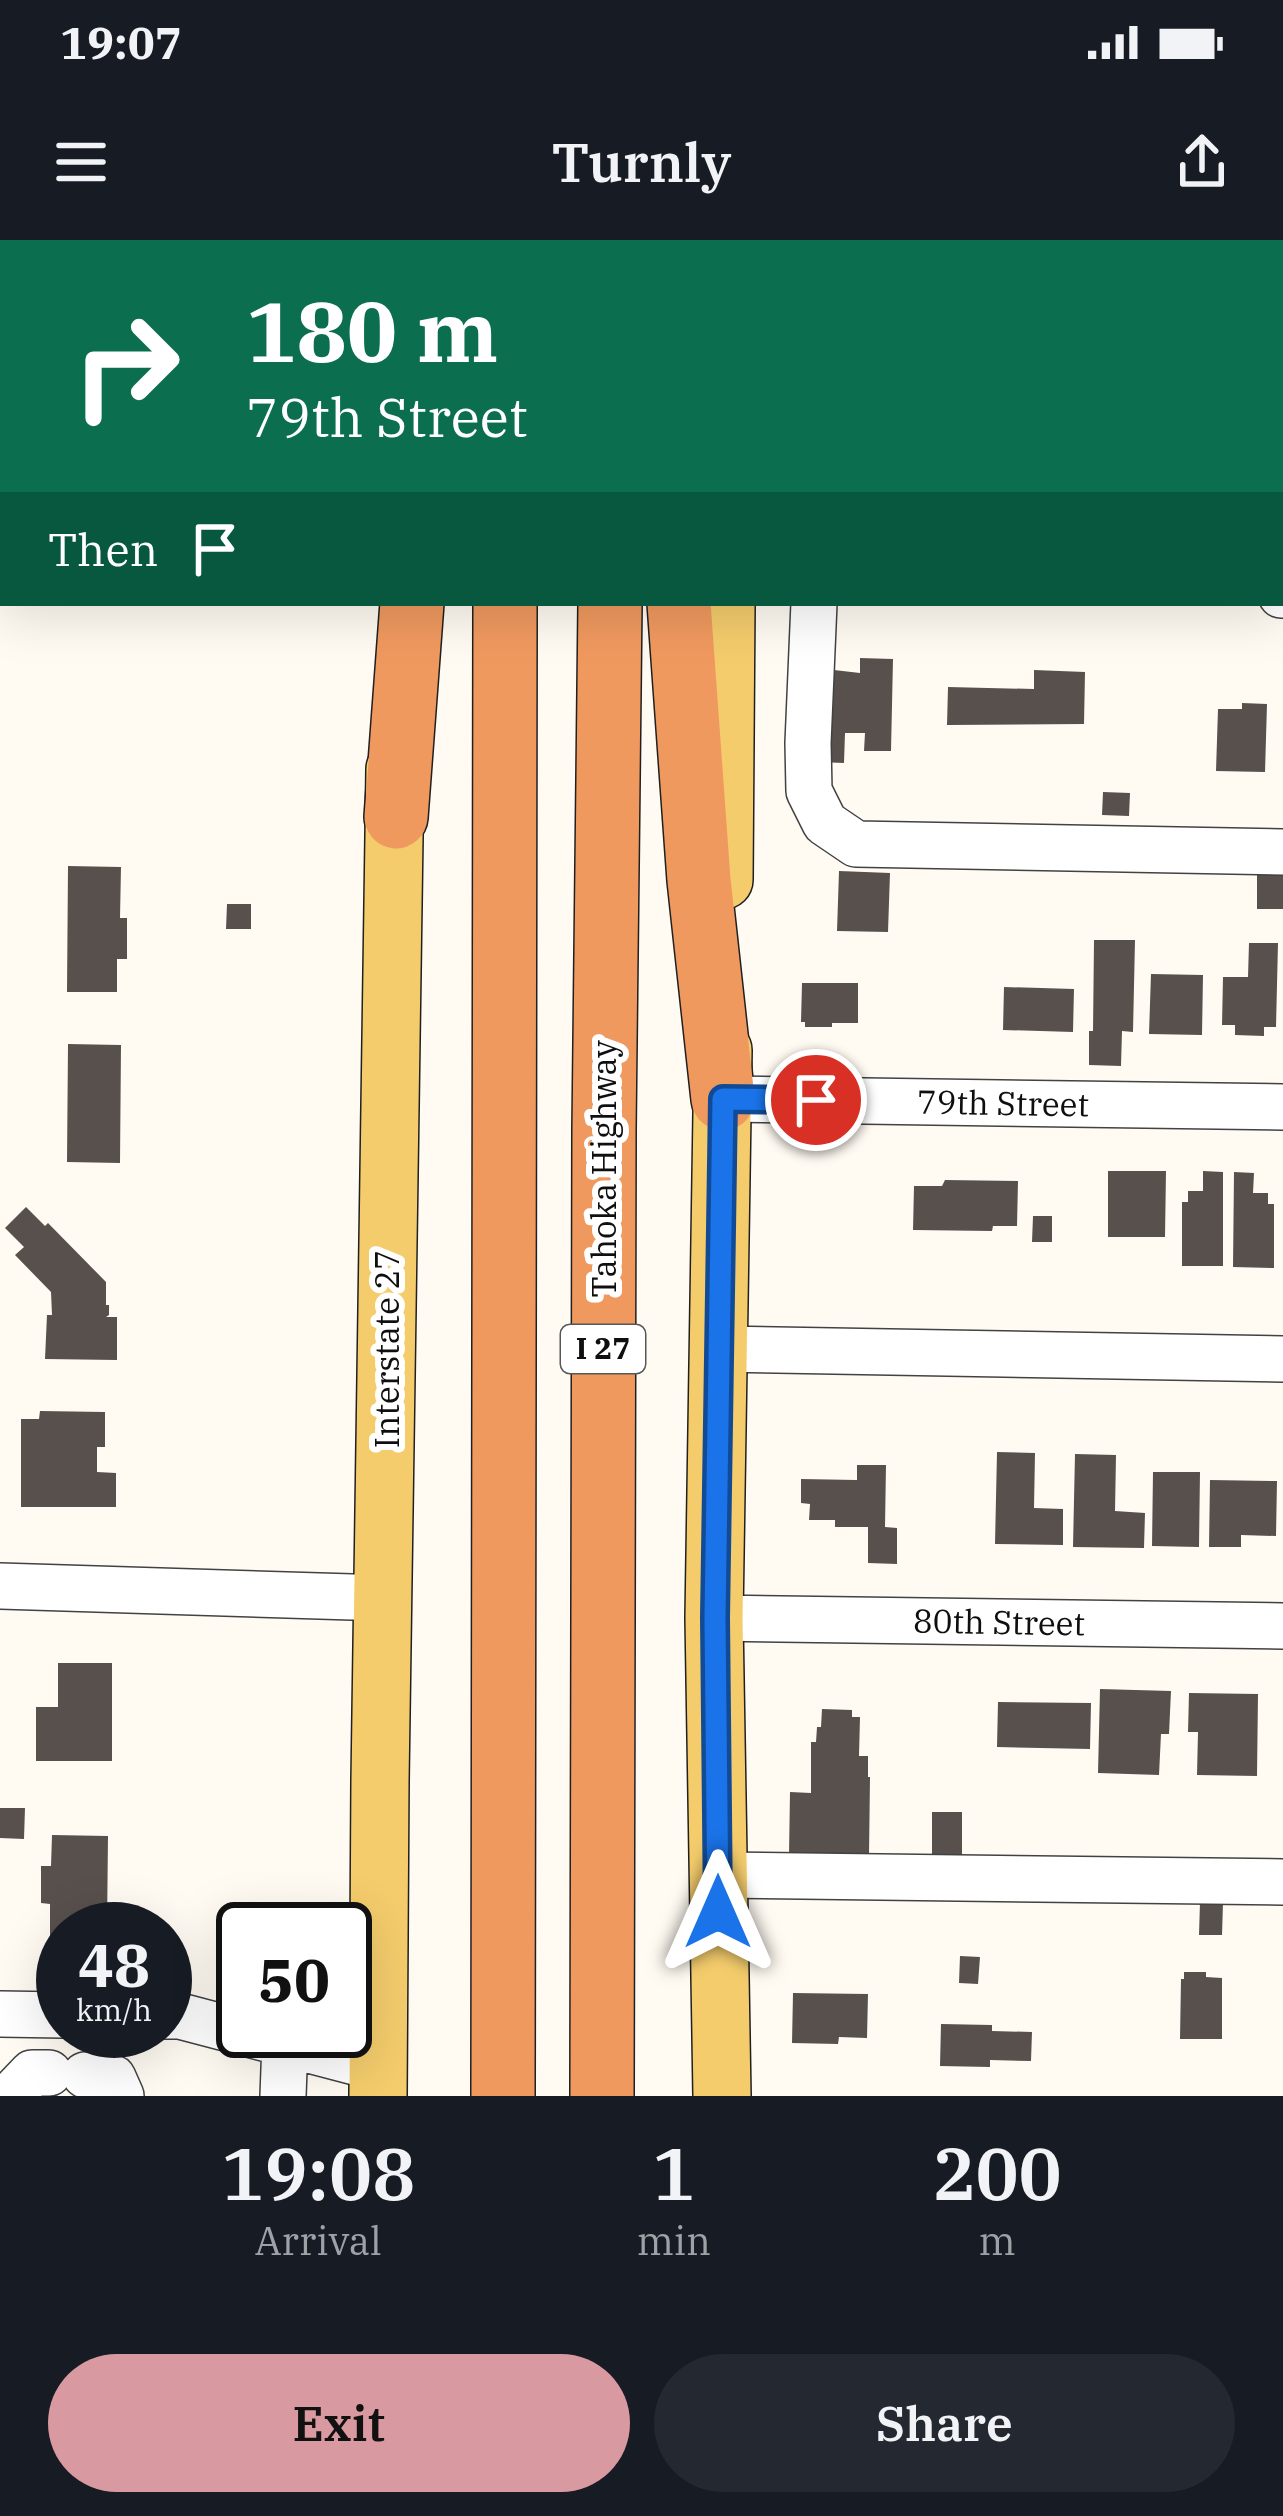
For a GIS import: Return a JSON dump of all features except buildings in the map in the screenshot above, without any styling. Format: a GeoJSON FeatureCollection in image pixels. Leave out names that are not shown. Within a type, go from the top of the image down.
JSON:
{"type":"FeatureCollection","features":[{"type":"Feature","properties":{"kind":"highway"},"geometry":{"type":"LineString","coordinates":[[396,817],[412,606]]}},
{"type":"Feature","properties":{"kind":"highway"},"geometry":{"type":"LineString","coordinates":[[503,2096],[505,606]]}},
{"type":"Feature","properties":{"kind":"highway","name":"Tahoka Highway"},"geometry":{"type":"LineString","coordinates":[[602,2096],[610,606]]}},
{"type":"Feature","properties":{"kind":"highway"},"geometry":{"type":"LineString","coordinates":[[679,606],[699,880],[723,1099]]}},
{"type":"Feature","properties":{"kind":"main road","name":"Interstate 27"},"geometry":{"type":"LineString","coordinates":[[378,2082],[396,817],[392,606]]}},
{"type":"Feature","properties":{"kind":"main road"},"geometry":{"type":"LineString","coordinates":[[722,2096],[715,1618],[726,606]]}},
{"type":"Feature","properties":{"kind":"street"},"geometry":{"type":"LineString","coordinates":[[814,606],[809,791],[825,824],[856,844],[1283,852]]}},
{"type":"Feature","properties":{"kind":"street","name":"79th Street"},"geometry":{"type":"LineString","coordinates":[[723,1099],[1283,1107]]}},
{"type":"Feature","properties":{"kind":"street"},"geometry":{"type":"LineString","coordinates":[[719,1349],[1283,1359]]}},
{"type":"Feature","properties":{"kind":"street"},"geometry":{"type":"LineString","coordinates":[[0,1586],[385,1598]]}},
{"type":"Feature","properties":{"kind":"street","name":"80th Street"},"geometry":{"type":"LineString","coordinates":[[715,1618],[1283,1626]]}},
{"type":"Feature","properties":{"kind":"street"},"geometry":{"type":"LineString","coordinates":[[717,1875],[1283,1882]]}},
{"type":"Feature","properties":{"kind":"street"},"geometry":{"type":"LineString","coordinates":[[0,2014],[36,2015]]}},
{"type":"Feature","properties":{"kind":"street"},"geometry":{"type":"LineString","coordinates":[[283,2096],[284,2058]]}},
{"type":"Feature","properties":{"kind":"street"},"geometry":{"type":"LineString","coordinates":[[322,2058],[378,2082]]}},
{"type":"Feature","properties":{"kind":"street"},"geometry":{"type":"LineString","coordinates":[[10,2096],[32,2073],[85,2082]]}},
{"type":"Feature","properties":{"kind":"route"},"geometry":{"type":"LineString","coordinates":[[718,1912],[715,1618],[723,1099],[816,1100]]}}]}
